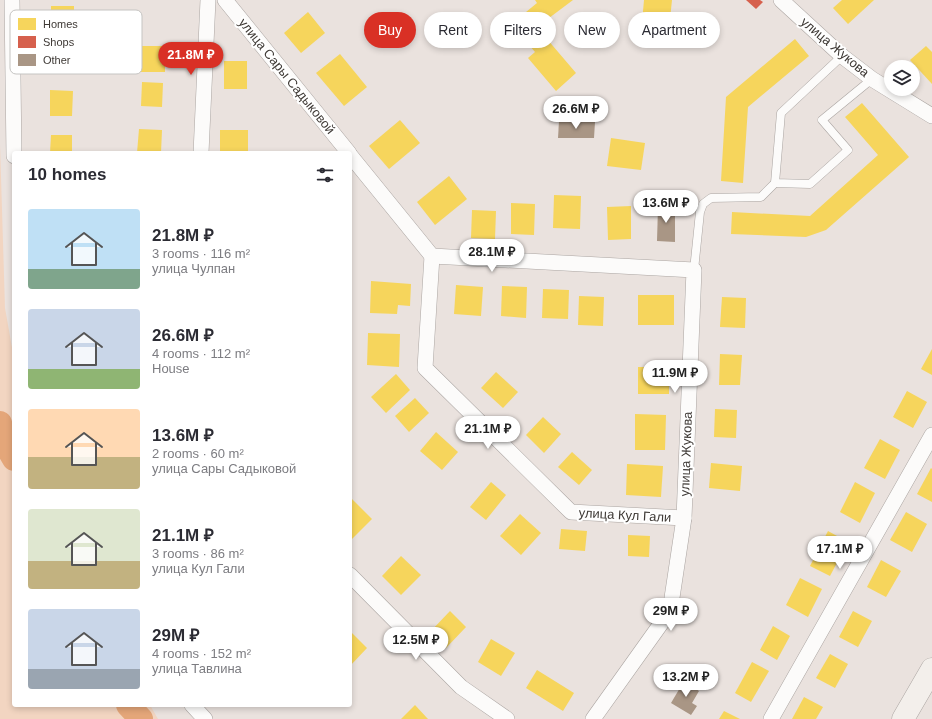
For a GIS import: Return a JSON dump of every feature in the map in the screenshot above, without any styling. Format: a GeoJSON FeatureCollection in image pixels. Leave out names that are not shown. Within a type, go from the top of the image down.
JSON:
{"type":"FeatureCollection","features":[{"type":"Feature","properties":{"kind":"main road"},"geometry":{"type":"LineString","coordinates":[[903,719],[932,669]]}},
{"type":"Feature","properties":{"kind":"street"},"geometry":{"type":"LineString","coordinates":[[12,0],[12,10]]}},
{"type":"Feature","properties":{"kind":"street"},"geometry":{"type":"LineString","coordinates":[[201,151],[208,0]]}},
{"type":"Feature","properties":{"kind":"street","name":"улица Сары Садыковой"},"geometry":{"type":"LineString","coordinates":[[225,0],[347,151]]}},
{"type":"Feature","properties":{"kind":"street","name":"улица Жукова"},"geometry":{"type":"LineString","coordinates":[[781,0],[842,56],[872,79],[932,116]]}},
{"type":"Feature","properties":{"kind":"street"},"geometry":{"type":"LineString","coordinates":[[13,74],[14,151]]}},
{"type":"Feature","properties":{"kind":"street","name":"улица Сары Садыковой"},"geometry":{"type":"LineString","coordinates":[[352,158],[432,256]]}},
{"type":"Feature","properties":{"kind":"street"},"geometry":{"type":"LineString","coordinates":[[432,256],[694,270]]}},
{"type":"Feature","properties":{"kind":"street","name":"улица Кул Гали"},"geometry":{"type":"LineString","coordinates":[[432,256],[425,368],[571,512],[684,518]]}},
{"type":"Feature","properties":{"kind":"street","name":"улица Жукова"},"geometry":{"type":"LineString","coordinates":[[598,717],[670,611],[684,518],[694,270]]}},
{"type":"Feature","properties":{"kind":"street"},"geometry":{"type":"LineString","coordinates":[[771,719],[932,435]]}},
{"type":"Feature","properties":{"kind":"street"},"geometry":{"type":"LineString","coordinates":[[352,577],[461,687],[507,719]]}},
{"type":"Feature","properties":{"kind":"street"},"geometry":{"type":"LineString","coordinates":[[194,707],[205,719]]}},
{"type":"Feature","properties":{"kind":"lane"},"geometry":{"type":"LineString","coordinates":[[694,270],[700,212],[703,204],[711,198],[761,197],[775,183],[781,113],[842,56]]}},
{"type":"Feature","properties":{"kind":"lane"},"geometry":{"type":"LineString","coordinates":[[775,183],[810,184],[848,150],[822,120],[872,79]]}},
{"type":"Feature","properties":{"kind":"shaded area"},"geometry":{"type":"Polygon","coordinates":[[[0,144],[5,308],[12,348],[12,707],[151,707],[158,719],[0,719],[0,144]]]}},
{"type":"Feature","properties":{"kind":"building: Homes"},"geometry":{"type":"Polygon","coordinates":[[[535,0],[573,0],[556,13],[526,12],[537,3],[535,0]]]}},
{"type":"Feature","properties":{"kind":"building: Homes"},"geometry":{"type":"Polygon","coordinates":[[[644,0],[672,0],[671,12],[643,12],[644,0]]]}},
{"type":"Feature","properties":{"kind":"building: Homes"},"geometry":{"type":"Polygon","coordinates":[[[842,0],[874,0],[848,24],[833,8],[842,0]]]}},
{"type":"Feature","properties":{"kind":"building: Homes"},"geometry":{"type":"Polygon","coordinates":[[[51,6],[74,6],[74,10],[51,10],[51,6]]]}},
{"type":"Feature","properties":{"kind":"building: Homes"},"geometry":{"type":"Polygon","coordinates":[[[308,12],[325,33],[301,53],[284,33],[308,12]]]}},
{"type":"Feature","properties":{"kind":"building: Homes"},"geometry":{"type":"Polygon","coordinates":[[[795,39],[809,56],[748,107],[743,183],[721,181],[726,97],[795,39]]]}},
{"type":"Feature","properties":{"kind":"building: Homes"},"geometry":{"type":"Polygon","coordinates":[[[142,46],[165,46],[165,72],[142,72],[142,46]]]}},
{"type":"Feature","properties":{"kind":"building: Homes"},"geometry":{"type":"Polygon","coordinates":[[[926,46],[932,52],[932,84],[920,71],[920,60],[910,60],[926,46]]]}},
{"type":"Feature","properties":{"kind":"building: Homes"},"geometry":{"type":"Polygon","coordinates":[[[532,48],[555,48],[576,73],[556,91],[528,58],[535,52],[532,48]]]}},
{"type":"Feature","properties":{"kind":"building: Homes"},"geometry":{"type":"Polygon","coordinates":[[[340,54],[367,87],[344,106],[316,73],[340,54]]]}},
{"type":"Feature","properties":{"kind":"building: Homes"},"geometry":{"type":"Polygon","coordinates":[[[224,61],[247,61],[247,89],[224,89],[224,61]]]}},
{"type":"Feature","properties":{"kind":"building: Homes"},"geometry":{"type":"Polygon","coordinates":[[[142,82],[163,83],[162,107],[141,106],[142,82]]]}},
{"type":"Feature","properties":{"kind":"building: Homes"},"geometry":{"type":"Polygon","coordinates":[[[50,90],[73,91],[72,116],[50,116],[50,90]]]}},
{"type":"Feature","properties":{"kind":"building: Homes"},"geometry":{"type":"Polygon","coordinates":[[[862,103],[909,157],[826,230],[806,237],[731,234],[732,212],[810,216],[878,155],[845,117],[862,103]]]}},
{"type":"Feature","properties":{"kind":"building: Homes"},"geometry":{"type":"Polygon","coordinates":[[[400,120],[420,143],[389,169],[369,146],[400,120]]]}},
{"type":"Feature","properties":{"kind":"building: Homes"},"geometry":{"type":"Polygon","coordinates":[[[139,129],[162,130],[161,151],[137,151],[139,129]]]}},
{"type":"Feature","properties":{"kind":"building: Homes"},"geometry":{"type":"Polygon","coordinates":[[[220,130],[248,130],[248,151],[220,151],[220,130]]]}},
{"type":"Feature","properties":{"kind":"building: Homes"},"geometry":{"type":"Polygon","coordinates":[[[51,135],[72,135],[72,151],[50,151],[51,135]]]}},
{"type":"Feature","properties":{"kind":"building: Homes"},"geometry":{"type":"Polygon","coordinates":[[[611,138],[645,143],[641,170],[607,166],[611,138]]]}},
{"type":"Feature","properties":{"kind":"building: Homes"},"geometry":{"type":"Polygon","coordinates":[[[449,176],[467,199],[435,225],[417,202],[449,176]]]}},
{"type":"Feature","properties":{"kind":"building: Homes"},"geometry":{"type":"Polygon","coordinates":[[[554,195],[581,196],[580,229],[553,228],[554,195]]]}},
{"type":"Feature","properties":{"kind":"building: Homes"},"geometry":{"type":"Polygon","coordinates":[[[511,203],[535,204],[534,235],[511,234],[511,203]]]}},
{"type":"Feature","properties":{"kind":"building: Homes"},"geometry":{"type":"Polygon","coordinates":[[[631,206],[631,239],[608,240],[607,207],[631,206]]]}},
{"type":"Feature","properties":{"kind":"building: Homes"},"geometry":{"type":"Polygon","coordinates":[[[472,210],[496,211],[495,239],[471,238],[472,210]]]}},
{"type":"Feature","properties":{"kind":"building: Homes"},"geometry":{"type":"Polygon","coordinates":[[[371,281],[411,284],[410,306],[398,305],[397,314],[370,313],[371,281]]]}},
{"type":"Feature","properties":{"kind":"building: Homes"},"geometry":{"type":"Polygon","coordinates":[[[456,285],[483,287],[481,316],[454,314],[456,285]]]}},
{"type":"Feature","properties":{"kind":"building: Homes"},"geometry":{"type":"Polygon","coordinates":[[[502,286],[527,287],[526,318],[501,316],[502,286]]]}},
{"type":"Feature","properties":{"kind":"building: Homes"},"geometry":{"type":"Polygon","coordinates":[[[543,289],[569,290],[568,319],[542,318],[543,289]]]}},
{"type":"Feature","properties":{"kind":"building: Homes"},"geometry":{"type":"Polygon","coordinates":[[[638,295],[674,295],[674,325],[638,325],[638,295]]]}},
{"type":"Feature","properties":{"kind":"building: Homes"},"geometry":{"type":"Polygon","coordinates":[[[579,296],[604,297],[603,326],[578,325],[579,296]]]}},
{"type":"Feature","properties":{"kind":"building: Homes"},"geometry":{"type":"Polygon","coordinates":[[[722,297],[746,298],[745,328],[720,327],[722,297]]]}},
{"type":"Feature","properties":{"kind":"building: Homes"},"geometry":{"type":"Polygon","coordinates":[[[368,333],[400,334],[399,367],[367,365],[368,333]]]}},
{"type":"Feature","properties":{"kind":"building: Homes"},"geometry":{"type":"Polygon","coordinates":[[[932,349],[932,375],[921,369],[932,349]]]}},
{"type":"Feature","properties":{"kind":"building: Homes"},"geometry":{"type":"Polygon","coordinates":[[[720,354],[742,355],[740,385],[719,385],[720,354]]]}},
{"type":"Feature","properties":{"kind":"building: Homes"},"geometry":{"type":"Polygon","coordinates":[[[638,367],[669,367],[669,394],[638,394],[638,367]]]}},
{"type":"Feature","properties":{"kind":"building: Homes"},"geometry":{"type":"Polygon","coordinates":[[[496,372],[518,392],[503,408],[481,388],[496,372]]]}},
{"type":"Feature","properties":{"kind":"building: Homes"},"geometry":{"type":"Polygon","coordinates":[[[396,374],[410,390],[386,413],[371,397],[396,374]]]}},
{"type":"Feature","properties":{"kind":"building: Homes"},"geometry":{"type":"Polygon","coordinates":[[[907,391],[927,402],[913,428],[893,417],[907,391]]]}},
{"type":"Feature","properties":{"kind":"building: Homes"},"geometry":{"type":"Polygon","coordinates":[[[415,398],[429,413],[409,432],[395,416],[415,398]]]}},
{"type":"Feature","properties":{"kind":"building: Homes"},"geometry":{"type":"Polygon","coordinates":[[[715,409],[737,410],[736,438],[714,437],[715,409]]]}},
{"type":"Feature","properties":{"kind":"building: Homes"},"geometry":{"type":"Polygon","coordinates":[[[635,414],[666,415],[665,450],[635,450],[635,414]]]}},
{"type":"Feature","properties":{"kind":"building: Homes"},"geometry":{"type":"Polygon","coordinates":[[[543,417],[561,434],[544,453],[526,435],[543,417]]]}},
{"type":"Feature","properties":{"kind":"building: Homes"},"geometry":{"type":"Polygon","coordinates":[[[436,432],[458,452],[442,470],[420,451],[436,432]]]}},
{"type":"Feature","properties":{"kind":"building: Homes"},"geometry":{"type":"Polygon","coordinates":[[[880,439],[900,450],[885,479],[864,468],[880,439]]]}},
{"type":"Feature","properties":{"kind":"building: Homes"},"geometry":{"type":"Polygon","coordinates":[[[572,452],[592,470],[579,485],[558,467],[572,452]]]}},
{"type":"Feature","properties":{"kind":"building: Homes"},"geometry":{"type":"Polygon","coordinates":[[[711,463],[742,466],[740,491],[709,488],[711,463]]]}},
{"type":"Feature","properties":{"kind":"building: Homes"},"geometry":{"type":"Polygon","coordinates":[[[627,464],[663,466],[661,497],[626,495],[627,464]]]}},
{"type":"Feature","properties":{"kind":"building: Homes"},"geometry":{"type":"Polygon","coordinates":[[[931,468],[932,469],[932,502],[917,494],[931,468]]]}},
{"type":"Feature","properties":{"kind":"building: Homes"},"geometry":{"type":"Polygon","coordinates":[[[491,482],[506,495],[486,520],[470,507],[491,482]]]}},
{"type":"Feature","properties":{"kind":"building: Homes"},"geometry":{"type":"Polygon","coordinates":[[[855,482],[875,493],[860,523],[840,512],[855,482]]]}},
{"type":"Feature","properties":{"kind":"building: Homes"},"geometry":{"type":"Polygon","coordinates":[[[352,499],[372,519],[352,539],[352,499]]]}},
{"type":"Feature","properties":{"kind":"building: Homes"},"geometry":{"type":"Polygon","coordinates":[[[906,512],[927,524],[912,552],[890,540],[906,512]]]}},
{"type":"Feature","properties":{"kind":"building: Homes"},"geometry":{"type":"Polygon","coordinates":[[[520,514],[541,533],[521,555],[500,536],[520,514]]]}},
{"type":"Feature","properties":{"kind":"building: Homes"},"geometry":{"type":"Polygon","coordinates":[[[561,529],[587,531],[585,551],[559,549],[561,529]]]}},
{"type":"Feature","properties":{"kind":"building: Homes"},"geometry":{"type":"Polygon","coordinates":[[[828,531],[848,542],[830,576],[810,566],[828,531]]]}},
{"type":"Feature","properties":{"kind":"building: Homes"},"geometry":{"type":"Polygon","coordinates":[[[628,535],[650,536],[649,557],[628,556],[628,535]]]}},
{"type":"Feature","properties":{"kind":"building: Homes"},"geometry":{"type":"Polygon","coordinates":[[[401,556],[421,575],[401,595],[382,576],[401,556]]]}},
{"type":"Feature","properties":{"kind":"building: Homes"},"geometry":{"type":"Polygon","coordinates":[[[881,560],[901,571],[886,597],[867,587],[881,560]]]}},
{"type":"Feature","properties":{"kind":"building: Homes"},"geometry":{"type":"Polygon","coordinates":[[[800,578],[822,589],[808,617],[786,605],[800,578]]]}},
{"type":"Feature","properties":{"kind":"building: Homes"},"geometry":{"type":"Polygon","coordinates":[[[450,611],[466,627],[446,648],[430,632],[450,611]]]}},
{"type":"Feature","properties":{"kind":"building: Homes"},"geometry":{"type":"Polygon","coordinates":[[[853,611],[872,621],[858,647],[839,637],[853,611]]]}},
{"type":"Feature","properties":{"kind":"building: Homes"},"geometry":{"type":"Polygon","coordinates":[[[773,626],[790,636],[777,660],[760,650],[773,626]]]}},
{"type":"Feature","properties":{"kind":"building: Homes"},"geometry":{"type":"Polygon","coordinates":[[[352,633],[367,648],[352,664],[352,633]]]}},
{"type":"Feature","properties":{"kind":"building: Homes"},"geometry":{"type":"Polygon","coordinates":[[[491,639],[515,653],[501,676],[478,662],[491,639]]]}},
{"type":"Feature","properties":{"kind":"building: Homes"},"geometry":{"type":"Polygon","coordinates":[[[830,654],[848,664],[835,688],[816,678],[830,654]]]}},
{"type":"Feature","properties":{"kind":"building: Homes"},"geometry":{"type":"Polygon","coordinates":[[[752,662],[769,671],[751,702],[735,693],[752,662]]]}},
{"type":"Feature","properties":{"kind":"building: Homes"},"geometry":{"type":"Polygon","coordinates":[[[537,670],[574,693],[563,711],[526,688],[537,670]]]}},
{"type":"Feature","properties":{"kind":"building: Homes"},"geometry":{"type":"Polygon","coordinates":[[[804,697],[823,707],[816,719],[792,719],[804,697]]]}},
{"type":"Feature","properties":{"kind":"building: Homes"},"geometry":{"type":"Polygon","coordinates":[[[415,705],[428,719],[401,719],[415,705]]]}},
{"type":"Feature","properties":{"kind":"building: Homes"},"geometry":{"type":"Polygon","coordinates":[[[724,711],[740,719],[719,719],[724,711]]]}},
{"type":"Feature","properties":{"kind":"building: Shops"},"geometry":{"type":"Polygon","coordinates":[[[746,0],[760,0],[763,2],[756,9],[746,0]]]}},
{"type":"Feature","properties":{"kind":"building: Other"},"geometry":{"type":"Polygon","coordinates":[[[559,121],[595,122],[594,138],[558,138],[559,121]]]}},
{"type":"Feature","properties":{"kind":"building: Other"},"geometry":{"type":"Polygon","coordinates":[[[658,207],[675,207],[675,242],[657,241],[658,207]]]}},
{"type":"Feature","properties":{"kind":"building: Other"},"geometry":{"type":"Polygon","coordinates":[[[684,681],[699,691],[692,703],[697,706],[691,715],[671,703],[684,681]]]}},
{"type":"Feature","properties":{"kind":"waterway"},"geometry":{"type":"LineString","coordinates":[[0,423],[4,442],[12,456]]}},
{"type":"Feature","properties":{"kind":"waterway"},"geometry":{"type":"LineString","coordinates":[[130,707],[141,719]]}}]}
